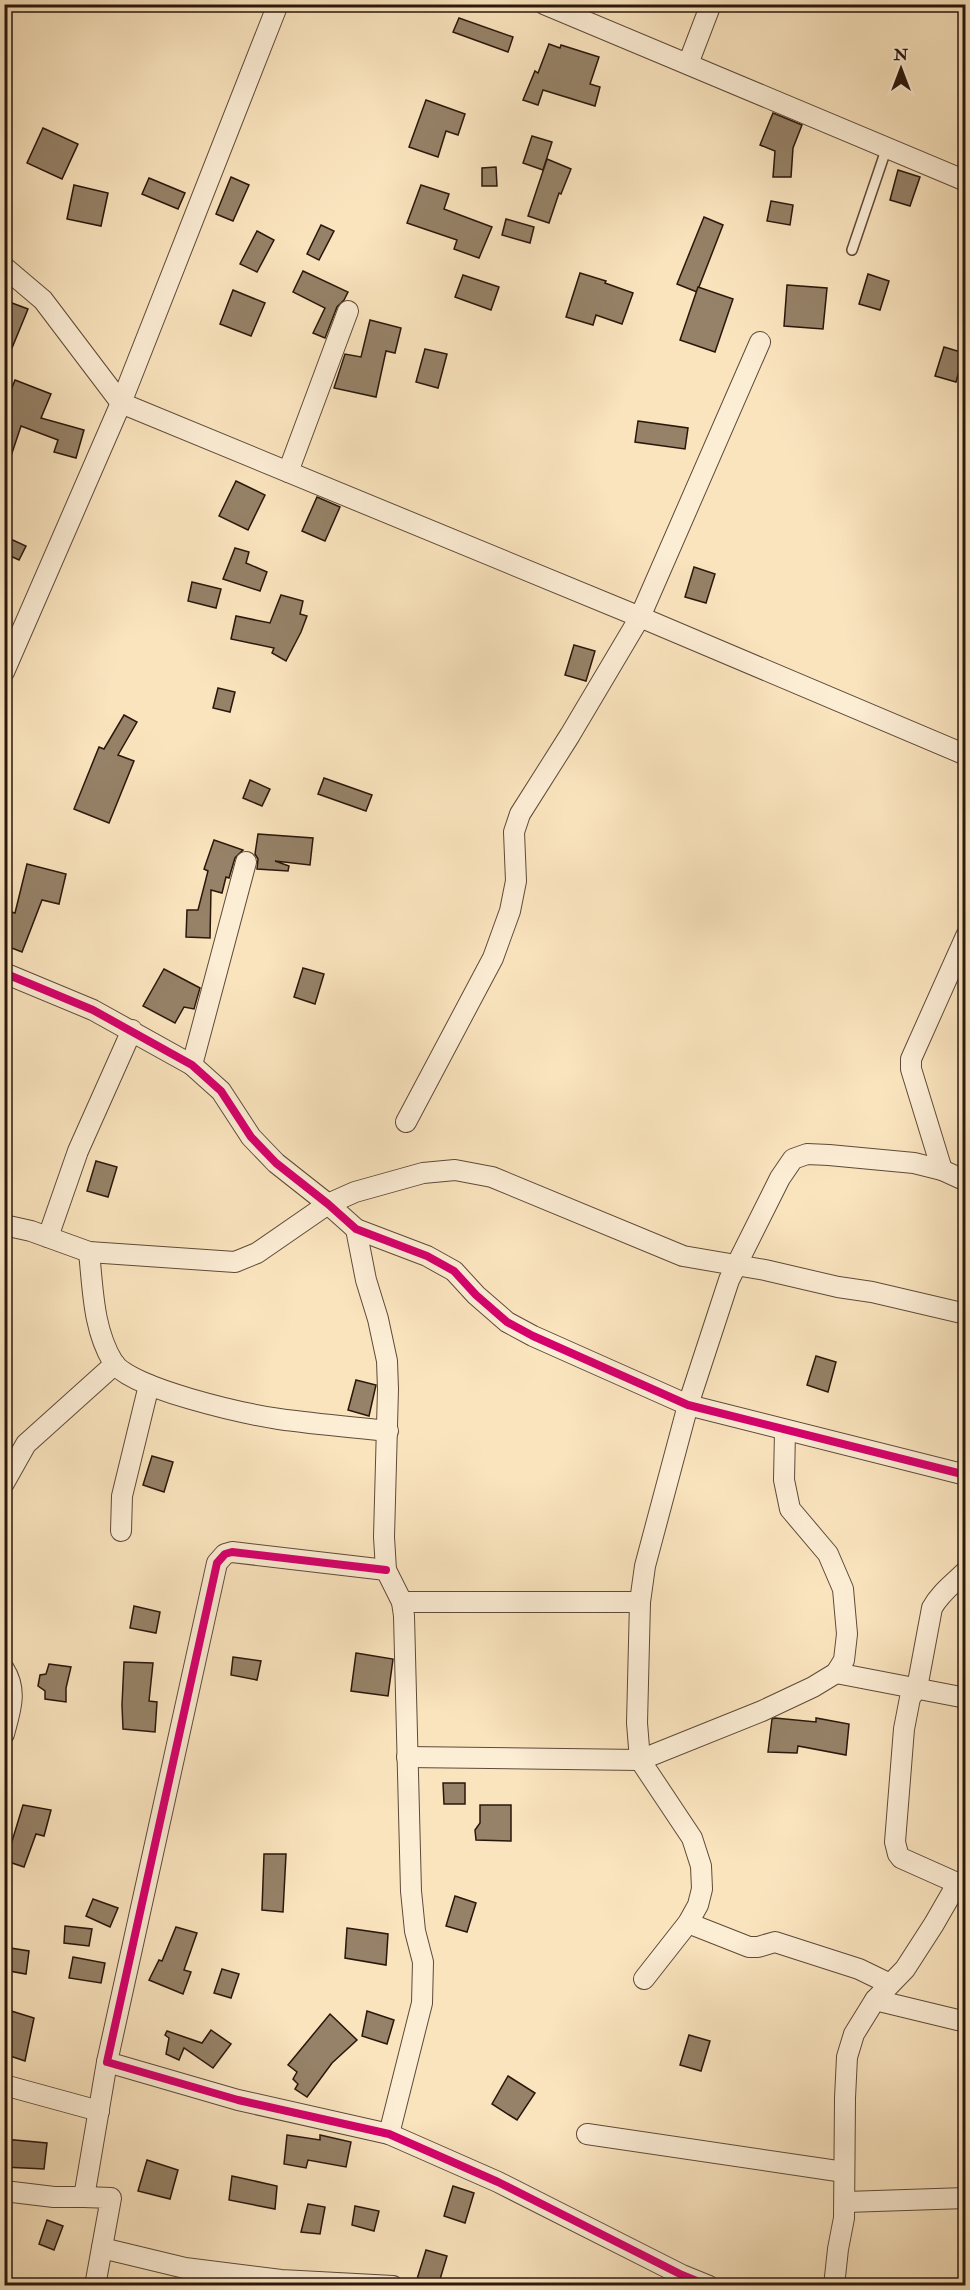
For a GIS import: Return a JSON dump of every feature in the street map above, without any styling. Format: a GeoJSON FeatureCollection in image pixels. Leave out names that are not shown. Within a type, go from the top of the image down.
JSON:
{"type":"FeatureCollection","features":[{"type":"Feature","properties":{"kind":"street"},"geometry":{"type":"LineString","coordinates":[[4,672],[121,404],[278,4]]}},
{"type":"Feature","properties":{"kind":"street"},"geometry":{"type":"LineString","coordinates":[[544,4],[966,181]]}},
{"type":"Feature","properties":{"kind":"street"},"geometry":{"type":"LineString","coordinates":[[688,64],[711,4]]}},
{"type":"Feature","properties":{"kind":"street"},"geometry":{"type":"LineString","coordinates":[[4,267],[43,300],[121,404],[640,617],[966,755]]}},
{"type":"Feature","properties":{"kind":"street"},"geometry":{"type":"LineString","coordinates":[[288,472],[348,311]]}},
{"type":"Feature","properties":{"kind":"street"},"geometry":{"type":"LineString","coordinates":[[406,1122],[493,958],[510,911],[516,881],[514,832],[520,813],[570,735],[640,617],[760,342]]}},
{"type":"Feature","properties":{"kind":"street"},"geometry":{"type":"LineString","coordinates":[[192,1065],[246,862]]}},
{"type":"Feature","properties":{"kind":"street"},"geometry":{"type":"LineString","coordinates":[[942,1170],[911,1069],[911,1059],[966,936]]}},
{"type":"Feature","properties":{"kind":"street"},"geometry":{"type":"LineString","coordinates":[[4,973],[93,1010],[192,1065],[221,1091],[250,1137],[267,1155],[356,1229],[427,1256],[454,1271],[476,1295],[507,1322],[533,1336],[688,1405],[785,1431],[966,1474]]}},
{"type":"Feature","properties":{"kind":"street"},"geometry":{"type":"LineString","coordinates":[[48,1237],[78,1150],[132,1030]]}},
{"type":"Feature","properties":{"kind":"street"},"geometry":{"type":"LineString","coordinates":[[644,1979],[688,1923],[698,1905],[702,1889],[701,1866],[692,1838],[640,1760],[638,1723],[640,1602],[647,1556],[688,1405],[729,1280],[780,1178],[793,1159],[807,1154],[914,1163],[942,1170],[966,1181]]}},
{"type":"Feature","properties":{"kind":"street"},"geometry":{"type":"LineString","coordinates":[[4,1225],[48,1237],[89,1252],[235,1263],[257,1253],[328,1204],[355,1192],[423,1173],[455,1170],[492,1177],[676,1254],[872,1292],[966,1314]]}},
{"type":"Feature","properties":{"kind":"street"},"geometry":{"type":"LineString","coordinates":[[356,1229],[366,1280],[378,1319],[387,1361],[388,1431],[384,1537],[386,1570],[402,1602],[404,1616],[411,1891],[415,1931],[423,1962],[422,2003],[389,2134]]}},
{"type":"Feature","properties":{"kind":"street"},"geometry":{"type":"LineString","coordinates":[[89,1252],[99,1332],[115,1364],[149,1385],[188,1398],[277,1419],[388,1431]]}},
{"type":"Feature","properties":{"kind":"street"},"geometry":{"type":"LineString","coordinates":[[4,1483],[26,1444],[115,1364]]}},
{"type":"Feature","properties":{"kind":"street"},"geometry":{"type":"LineString","coordinates":[[121,1531],[122,1496],[149,1385]]}},
{"type":"Feature","properties":{"kind":"street"},"geometry":{"type":"LineString","coordinates":[[407,1757],[640,1760],[762,1711],[813,1687],[836,1673],[844,1660],[847,1634],[843,1589],[828,1554],[790,1509],[784,1480],[785,1431]]}},
{"type":"Feature","properties":{"kind":"street"},"geometry":{"type":"LineString","coordinates":[[84,2197],[107,2062],[217,1563],[225,1554],[231,1552],[386,1570]]}},
{"type":"Feature","properties":{"kind":"street"},"geometry":{"type":"LineString","coordinates":[[834,2286],[846,2202],[845,2098],[848,2057],[854,2034],[875,2000],[911,1960],[961,1886],[901,1858],[896,1849],[904,1728],[910,1698],[917,1688],[932,1608],[938,1597],[966,1571]]}},
{"type":"Feature","properties":{"kind":"street"},"geometry":{"type":"LineString","coordinates":[[402,1602],[640,1602]]}},
{"type":"Feature","properties":{"kind":"street"},"geometry":{"type":"LineString","coordinates":[[4,1669],[10,1679],[13,1701],[4,1734]]}},
{"type":"Feature","properties":{"kind":"street"},"geometry":{"type":"LineString","coordinates":[[836,1673],[966,1698]]}},
{"type":"Feature","properties":{"kind":"street"},"geometry":{"type":"LineString","coordinates":[[688,1923],[750,1947],[775,1942],[859,1968],[890,1984]]}},
{"type":"Feature","properties":{"kind":"street"},"geometry":{"type":"LineString","coordinates":[[875,2000],[966,2022]]}},
{"type":"Feature","properties":{"kind":"street"},"geometry":{"type":"LineString","coordinates":[[107,2062],[238,2100],[389,2134],[498,2182],[682,2275],[707,2285]]}},
{"type":"Feature","properties":{"kind":"street"},"geometry":{"type":"LineString","coordinates":[[4,2085],[99,2111]]}},
{"type":"Feature","properties":{"kind":"street"},"geometry":{"type":"LineString","coordinates":[[586,2134],[844,2172]]}},
{"type":"Feature","properties":{"kind":"street"},"geometry":{"type":"LineString","coordinates":[[4,2191],[54,2197],[111,2199],[95,2286]]}},
{"type":"Feature","properties":{"kind":"street"},"geometry":{"type":"LineString","coordinates":[[846,2202],[966,2198]]}},
{"type":"Feature","properties":{"kind":"street"},"geometry":{"type":"LineString","coordinates":[[102,2248],[185,2268],[280,2280],[381,2285]]}},
{"type":"Feature","properties":{"kind":"lane"},"geometry":{"type":"LineString","coordinates":[[852,250],[886,147]]}},
{"type":"Feature","properties":{"kind":"building"},"geometry":{"type":"Polygon","coordinates":[[[459,18],[513,37],[508,52],[453,32],[459,18]]]}},
{"type":"Feature","properties":{"kind":"building"},"geometry":{"type":"Polygon","coordinates":[[[549,44],[560,48],[561,45],[599,57],[590,84],[600,87],[595,106],[543,90],[538,105],[523,100],[535,71],[538,73],[549,44]]]}},
{"type":"Feature","properties":{"kind":"building"},"geometry":{"type":"Polygon","coordinates":[[[426,100],[465,114],[458,135],[446,131],[438,157],[409,147],[426,100]]]}},
{"type":"Feature","properties":{"kind":"building"},"geometry":{"type":"Polygon","coordinates":[[[773,113],[802,125],[793,148],[791,177],[773,177],[775,151],[760,145],[773,113]]]}},
{"type":"Feature","properties":{"kind":"building"},"geometry":{"type":"Polygon","coordinates":[[[43,128],[78,144],[62,179],[27,163],[43,128]]]}},
{"type":"Feature","properties":{"kind":"building"},"geometry":{"type":"Polygon","coordinates":[[[532,136],[552,142],[543,170],[523,163],[532,136]]]}},
{"type":"Feature","properties":{"kind":"building"},"geometry":{"type":"Polygon","coordinates":[[[547,159],[571,169],[561,194],[559,193],[549,223],[528,216],[547,159]]]}},
{"type":"Feature","properties":{"kind":"building"},"geometry":{"type":"Polygon","coordinates":[[[496,167],[497,186],[482,186],[482,168],[496,167]]]}},
{"type":"Feature","properties":{"kind":"building"},"geometry":{"type":"Polygon","coordinates":[[[898,170],[920,177],[910,206],[890,200],[898,170]]]}},
{"type":"Feature","properties":{"kind":"building"},"geometry":{"type":"Polygon","coordinates":[[[231,177],[249,185],[233,221],[216,214],[231,177]]]}},
{"type":"Feature","properties":{"kind":"building"},"geometry":{"type":"Polygon","coordinates":[[[149,178],[185,193],[178,209],[142,194],[149,178]]]}},
{"type":"Feature","properties":{"kind":"building"},"geometry":{"type":"Polygon","coordinates":[[[74,185],[108,193],[101,226],[67,219],[74,185]]]}},
{"type":"Feature","properties":{"kind":"building"},"geometry":{"type":"Polygon","coordinates":[[[421,185],[449,194],[444,209],[492,227],[479,258],[454,249],[457,240],[407,223],[421,185]]]}},
{"type":"Feature","properties":{"kind":"building"},"geometry":{"type":"Polygon","coordinates":[[[771,201],[793,205],[790,225],[767,221],[771,201]]]}},
{"type":"Feature","properties":{"kind":"building"},"geometry":{"type":"Polygon","coordinates":[[[704,217],[723,225],[697,292],[677,284],[704,217]]]}},
{"type":"Feature","properties":{"kind":"building"},"geometry":{"type":"Polygon","coordinates":[[[506,219],[534,227],[530,243],[502,235],[506,219]]]}},
{"type":"Feature","properties":{"kind":"building"},"geometry":{"type":"Polygon","coordinates":[[[321,225],[334,231],[319,260],[307,254],[321,225]]]}},
{"type":"Feature","properties":{"kind":"building"},"geometry":{"type":"Polygon","coordinates":[[[257,231],[274,240],[257,272],[240,264],[257,231]]]}},
{"type":"Feature","properties":{"kind":"building"},"geometry":{"type":"Polygon","coordinates":[[[303,271],[348,292],[337,307],[325,338],[313,333],[325,308],[293,292],[303,271]]]}},
{"type":"Feature","properties":{"kind":"building"},"geometry":{"type":"Polygon","coordinates":[[[580,273],[633,293],[622,324],[596,315],[593,325],[566,317],[580,273]]]}},
{"type":"Feature","properties":{"kind":"building"},"geometry":{"type":"Polygon","coordinates":[[[868,274],[889,281],[880,310],[859,304],[868,274]]]}},
{"type":"Feature","properties":{"kind":"building"},"geometry":{"type":"Polygon","coordinates":[[[463,275],[499,287],[491,310],[455,297],[463,275]]]}},
{"type":"Feature","properties":{"kind":"building"},"geometry":{"type":"Polygon","coordinates":[[[787,285],[827,288],[823,329],[784,326],[787,285]]]}},
{"type":"Feature","properties":{"kind":"building"},"geometry":{"type":"Polygon","coordinates":[[[698,287],[733,299],[715,352],[680,340],[698,287]]]}},
{"type":"Feature","properties":{"kind":"building"},"geometry":{"type":"Polygon","coordinates":[[[233,290],[265,303],[251,336],[220,324],[233,290]]]}},
{"type":"Feature","properties":{"kind":"building"},"geometry":{"type":"Polygon","coordinates":[[[4,300],[28,309],[5,365],[4,365],[4,300]]]}},
{"type":"Feature","properties":{"kind":"building"},"geometry":{"type":"Polygon","coordinates":[[[370,320],[401,328],[395,353],[386,351],[376,397],[334,388],[345,354],[361,357],[370,320]]]}},
{"type":"Feature","properties":{"kind":"building"},"geometry":{"type":"Polygon","coordinates":[[[944,347],[964,353],[956,382],[935,376],[944,347]]]}},
{"type":"Feature","properties":{"kind":"building"},"geometry":{"type":"Polygon","coordinates":[[[425,349],[447,354],[438,388],[416,382],[425,349]]]}},
{"type":"Feature","properties":{"kind":"building"},"geometry":{"type":"Polygon","coordinates":[[[15,380],[51,394],[41,418],[84,430],[76,458],[54,452],[58,440],[21,426],[7,468],[4,468],[4,408],[15,380]]]}},
{"type":"Feature","properties":{"kind":"building"},"geometry":{"type":"Polygon","coordinates":[[[638,421],[688,428],[685,449],[635,442],[638,421]]]}},
{"type":"Feature","properties":{"kind":"building"},"geometry":{"type":"Polygon","coordinates":[[[236,481],[265,495],[248,530],[219,516],[236,481]]]}},
{"type":"Feature","properties":{"kind":"building"},"geometry":{"type":"Polygon","coordinates":[[[317,497],[340,507],[325,541],[302,531],[317,497]]]}},
{"type":"Feature","properties":{"kind":"building"},"geometry":{"type":"Polygon","coordinates":[[[4,536],[26,546],[19,560],[4,553],[4,536]]]}},
{"type":"Feature","properties":{"kind":"building"},"geometry":{"type":"Polygon","coordinates":[[[235,548],[249,552],[246,563],[267,572],[260,591],[223,579],[235,548]]]}},
{"type":"Feature","properties":{"kind":"building"},"geometry":{"type":"Polygon","coordinates":[[[694,567],[715,574],[706,603],[685,597],[694,567]]]}},
{"type":"Feature","properties":{"kind":"building"},"geometry":{"type":"Polygon","coordinates":[[[192,582],[221,589],[216,608],[188,601],[192,582]]]}},
{"type":"Feature","properties":{"kind":"building"},"geometry":{"type":"Polygon","coordinates":[[[281,595],[303,601],[300,614],[307,616],[286,661],[272,653],[274,648],[231,639],[236,616],[270,623],[281,595]]]}},
{"type":"Feature","properties":{"kind":"building"},"geometry":{"type":"Polygon","coordinates":[[[574,645],[595,651],[586,681],[565,675],[574,645]]]}},
{"type":"Feature","properties":{"kind":"building"},"geometry":{"type":"Polygon","coordinates":[[[218,688],[235,692],[230,712],[213,708],[218,688]]]}},
{"type":"Feature","properties":{"kind":"building"},"geometry":{"type":"Polygon","coordinates":[[[124,715],[137,722],[118,755],[134,761],[109,823],[74,809],[99,747],[104,749],[124,715]]]}},
{"type":"Feature","properties":{"kind":"building"},"geometry":{"type":"Polygon","coordinates":[[[324,778],[372,795],[366,811],[318,794],[324,778]]]}},
{"type":"Feature","properties":{"kind":"building"},"geometry":{"type":"Polygon","coordinates":[[[250,780],[270,789],[262,806],[243,798],[250,780]]]}},
{"type":"Feature","properties":{"kind":"building"},"geometry":{"type":"Polygon","coordinates":[[[258,834],[313,838],[310,865],[275,861],[289,866],[288,871],[257,869],[258,859],[255,854],[258,834]]]}},
{"type":"Feature","properties":{"kind":"building"},"geometry":{"type":"Polygon","coordinates":[[[214,840],[243,850],[235,858],[229,878],[226,877],[222,893],[211,890],[210,938],[186,937],[187,910],[198,910],[208,871],[204,869],[214,840]]]}},
{"type":"Feature","properties":{"kind":"building"},"geometry":{"type":"Polygon","coordinates":[[[27,864],[66,874],[59,904],[42,900],[22,952],[4,945],[4,910],[15,913],[27,864]]]}},
{"type":"Feature","properties":{"kind":"building"},"geometry":{"type":"Polygon","coordinates":[[[303,968],[324,974],[315,1004],[294,997],[303,968]]]}},
{"type":"Feature","properties":{"kind":"building"},"geometry":{"type":"Polygon","coordinates":[[[164,969],[200,988],[194,1009],[184,1007],[175,1023],[143,1006],[164,969]]]}},
{"type":"Feature","properties":{"kind":"building"},"geometry":{"type":"Polygon","coordinates":[[[96,1161],[117,1167],[108,1197],[87,1191],[96,1161]]]}},
{"type":"Feature","properties":{"kind":"building"},"geometry":{"type":"Polygon","coordinates":[[[816,1356],[836,1362],[828,1392],[807,1385],[816,1356]]]}},
{"type":"Feature","properties":{"kind":"building"},"geometry":{"type":"Polygon","coordinates":[[[356,1380],[376,1385],[369,1416],[348,1410],[356,1380]]]}},
{"type":"Feature","properties":{"kind":"building"},"geometry":{"type":"Polygon","coordinates":[[[152,1456],[173,1462],[164,1492],[143,1485],[152,1456]]]}},
{"type":"Feature","properties":{"kind":"building"},"geometry":{"type":"Polygon","coordinates":[[[134,1606],[160,1612],[156,1633],[130,1628],[134,1606]]]}},
{"type":"Feature","properties":{"kind":"building"},"geometry":{"type":"Polygon","coordinates":[[[356,1653],[393,1659],[388,1696],[351,1691],[356,1653]]]}},
{"type":"Feature","properties":{"kind":"building"},"geometry":{"type":"Polygon","coordinates":[[[233,1657],[261,1661],[257,1680],[231,1675],[233,1657]]]}},
{"type":"Feature","properties":{"kind":"building"},"geometry":{"type":"Polygon","coordinates":[[[124,1662],[153,1663],[149,1701],[157,1702],[155,1732],[123,1729],[124,1662]]]}},
{"type":"Feature","properties":{"kind":"building"},"geometry":{"type":"Polygon","coordinates":[[[49,1664],[71,1667],[66,1688],[66,1702],[45,1699],[45,1691],[38,1686],[40,1675],[46,1674],[49,1664]]]}},
{"type":"Feature","properties":{"kind":"building"},"geometry":{"type":"Polygon","coordinates":[[[816,1718],[849,1724],[846,1755],[798,1746],[797,1753],[768,1752],[772,1719],[816,1722],[816,1718]]]}},
{"type":"Feature","properties":{"kind":"building"},"geometry":{"type":"Polygon","coordinates":[[[443,1783],[465,1783],[465,1804],[444,1804],[443,1783]]]}},
{"type":"Feature","properties":{"kind":"building"},"geometry":{"type":"Polygon","coordinates":[[[23,1805],[51,1810],[44,1836],[36,1834],[24,1867],[6,1861],[23,1805]]]}},
{"type":"Feature","properties":{"kind":"building"},"geometry":{"type":"Polygon","coordinates":[[[480,1805],[511,1805],[511,1841],[476,1840],[475,1830],[480,1823],[480,1805]]]}},
{"type":"Feature","properties":{"kind":"building"},"geometry":{"type":"Polygon","coordinates":[[[264,1854],[286,1854],[283,1912],[262,1910],[264,1854]]]}},
{"type":"Feature","properties":{"kind":"building"},"geometry":{"type":"Polygon","coordinates":[[[455,1896],[476,1903],[467,1932],[446,1926],[455,1896]]]}},
{"type":"Feature","properties":{"kind":"building"},"geometry":{"type":"Polygon","coordinates":[[[93,1899],[118,1908],[110,1927],[86,1916],[93,1899]]]}},
{"type":"Feature","properties":{"kind":"building"},"geometry":{"type":"Polygon","coordinates":[[[65,1926],[92,1929],[89,1946],[64,1943],[65,1926]]]}},
{"type":"Feature","properties":{"kind":"building"},"geometry":{"type":"Polygon","coordinates":[[[176,1927],[197,1933],[184,1970],[191,1972],[183,1994],[149,1980],[159,1960],[162,1961],[176,1927]]]}},
{"type":"Feature","properties":{"kind":"building"},"geometry":{"type":"Polygon","coordinates":[[[347,1928],[388,1934],[386,1965],[345,1958],[347,1928]]]}},
{"type":"Feature","properties":{"kind":"building"},"geometry":{"type":"Polygon","coordinates":[[[4,1947],[29,1951],[26,1974],[4,1970],[4,1947]]]}},
{"type":"Feature","properties":{"kind":"building"},"geometry":{"type":"Polygon","coordinates":[[[73,1957],[105,1963],[101,1983],[69,1978],[73,1957]]]}},
{"type":"Feature","properties":{"kind":"building"},"geometry":{"type":"Polygon","coordinates":[[[222,1969],[239,1974],[231,1998],[214,1993],[222,1969]]]}},
{"type":"Feature","properties":{"kind":"building"},"geometry":{"type":"Polygon","coordinates":[[[8,2010],[34,2018],[25,2061],[4,2054],[4,2025],[8,2010]]]}},
{"type":"Feature","properties":{"kind":"building"},"geometry":{"type":"Polygon","coordinates":[[[367,2011],[394,2020],[387,2044],[362,2036],[367,2011]]]}},
{"type":"Feature","properties":{"kind":"building"},"geometry":{"type":"Polygon","coordinates":[[[330,2014],[357,2040],[332,2063],[307,2097],[295,2089],[298,2084],[293,2079],[297,2072],[288,2065],[330,2014]]]}},
{"type":"Feature","properties":{"kind":"building"},"geometry":{"type":"Polygon","coordinates":[[[211,2030],[231,2044],[213,2068],[184,2048],[179,2060],[166,2054],[169,2038],[165,2035],[167,2031],[202,2043],[211,2030]]]}},
{"type":"Feature","properties":{"kind":"building"},"geometry":{"type":"Polygon","coordinates":[[[689,2035],[710,2041],[701,2071],[680,2065],[689,2035]]]}},
{"type":"Feature","properties":{"kind":"building"},"geometry":{"type":"Polygon","coordinates":[[[508,2076],[535,2093],[517,2120],[492,2104],[508,2076]]]}},
{"type":"Feature","properties":{"kind":"building"},"geometry":{"type":"Polygon","coordinates":[[[287,2135],[320,2140],[320,2135],[351,2142],[346,2167],[308,2160],[306,2168],[284,2164],[287,2135]]]}},
{"type":"Feature","properties":{"kind":"building"},"geometry":{"type":"Polygon","coordinates":[[[4,2139],[47,2143],[44,2169],[4,2167],[4,2139]]]}},
{"type":"Feature","properties":{"kind":"building"},"geometry":{"type":"Polygon","coordinates":[[[147,2160],[178,2170],[170,2199],[138,2191],[147,2160]]]}},
{"type":"Feature","properties":{"kind":"building"},"geometry":{"type":"Polygon","coordinates":[[[232,2176],[277,2186],[275,2209],[229,2200],[232,2176]]]}},
{"type":"Feature","properties":{"kind":"building"},"geometry":{"type":"Polygon","coordinates":[[[453,2186],[474,2193],[465,2223],[444,2216],[453,2186]]]}},
{"type":"Feature","properties":{"kind":"building"},"geometry":{"type":"Polygon","coordinates":[[[308,2204],[325,2207],[320,2234],[301,2232],[308,2204]]]}},
{"type":"Feature","properties":{"kind":"building"},"geometry":{"type":"Polygon","coordinates":[[[355,2206],[379,2211],[374,2231],[352,2225],[355,2206]]]}},
{"type":"Feature","properties":{"kind":"building"},"geometry":{"type":"Polygon","coordinates":[[[47,2220],[63,2226],[54,2250],[39,2244],[47,2220]]]}},
{"type":"Feature","properties":{"kind":"building"},"geometry":{"type":"Polygon","coordinates":[[[426,2250],[447,2256],[438,2286],[417,2279],[426,2250]]]}},
{"type":"Feature","properties":{"kind":"cycle path"},"geometry":{"type":"LineString","coordinates":[[4,973],[93,1010],[192,1065],[221,1091],[251,1137],[276,1163],[356,1229],[427,1256],[454,1271],[476,1295],[507,1322],[533,1336],[688,1405],[966,1475]]}},
{"type":"Feature","properties":{"kind":"cycle path"},"geometry":{"type":"LineString","coordinates":[[386,1570],[232,1552],[225,1554],[217,1563],[107,2062],[238,2100],[389,2134],[498,2182],[682,2275],[709,2286]]}}]}
